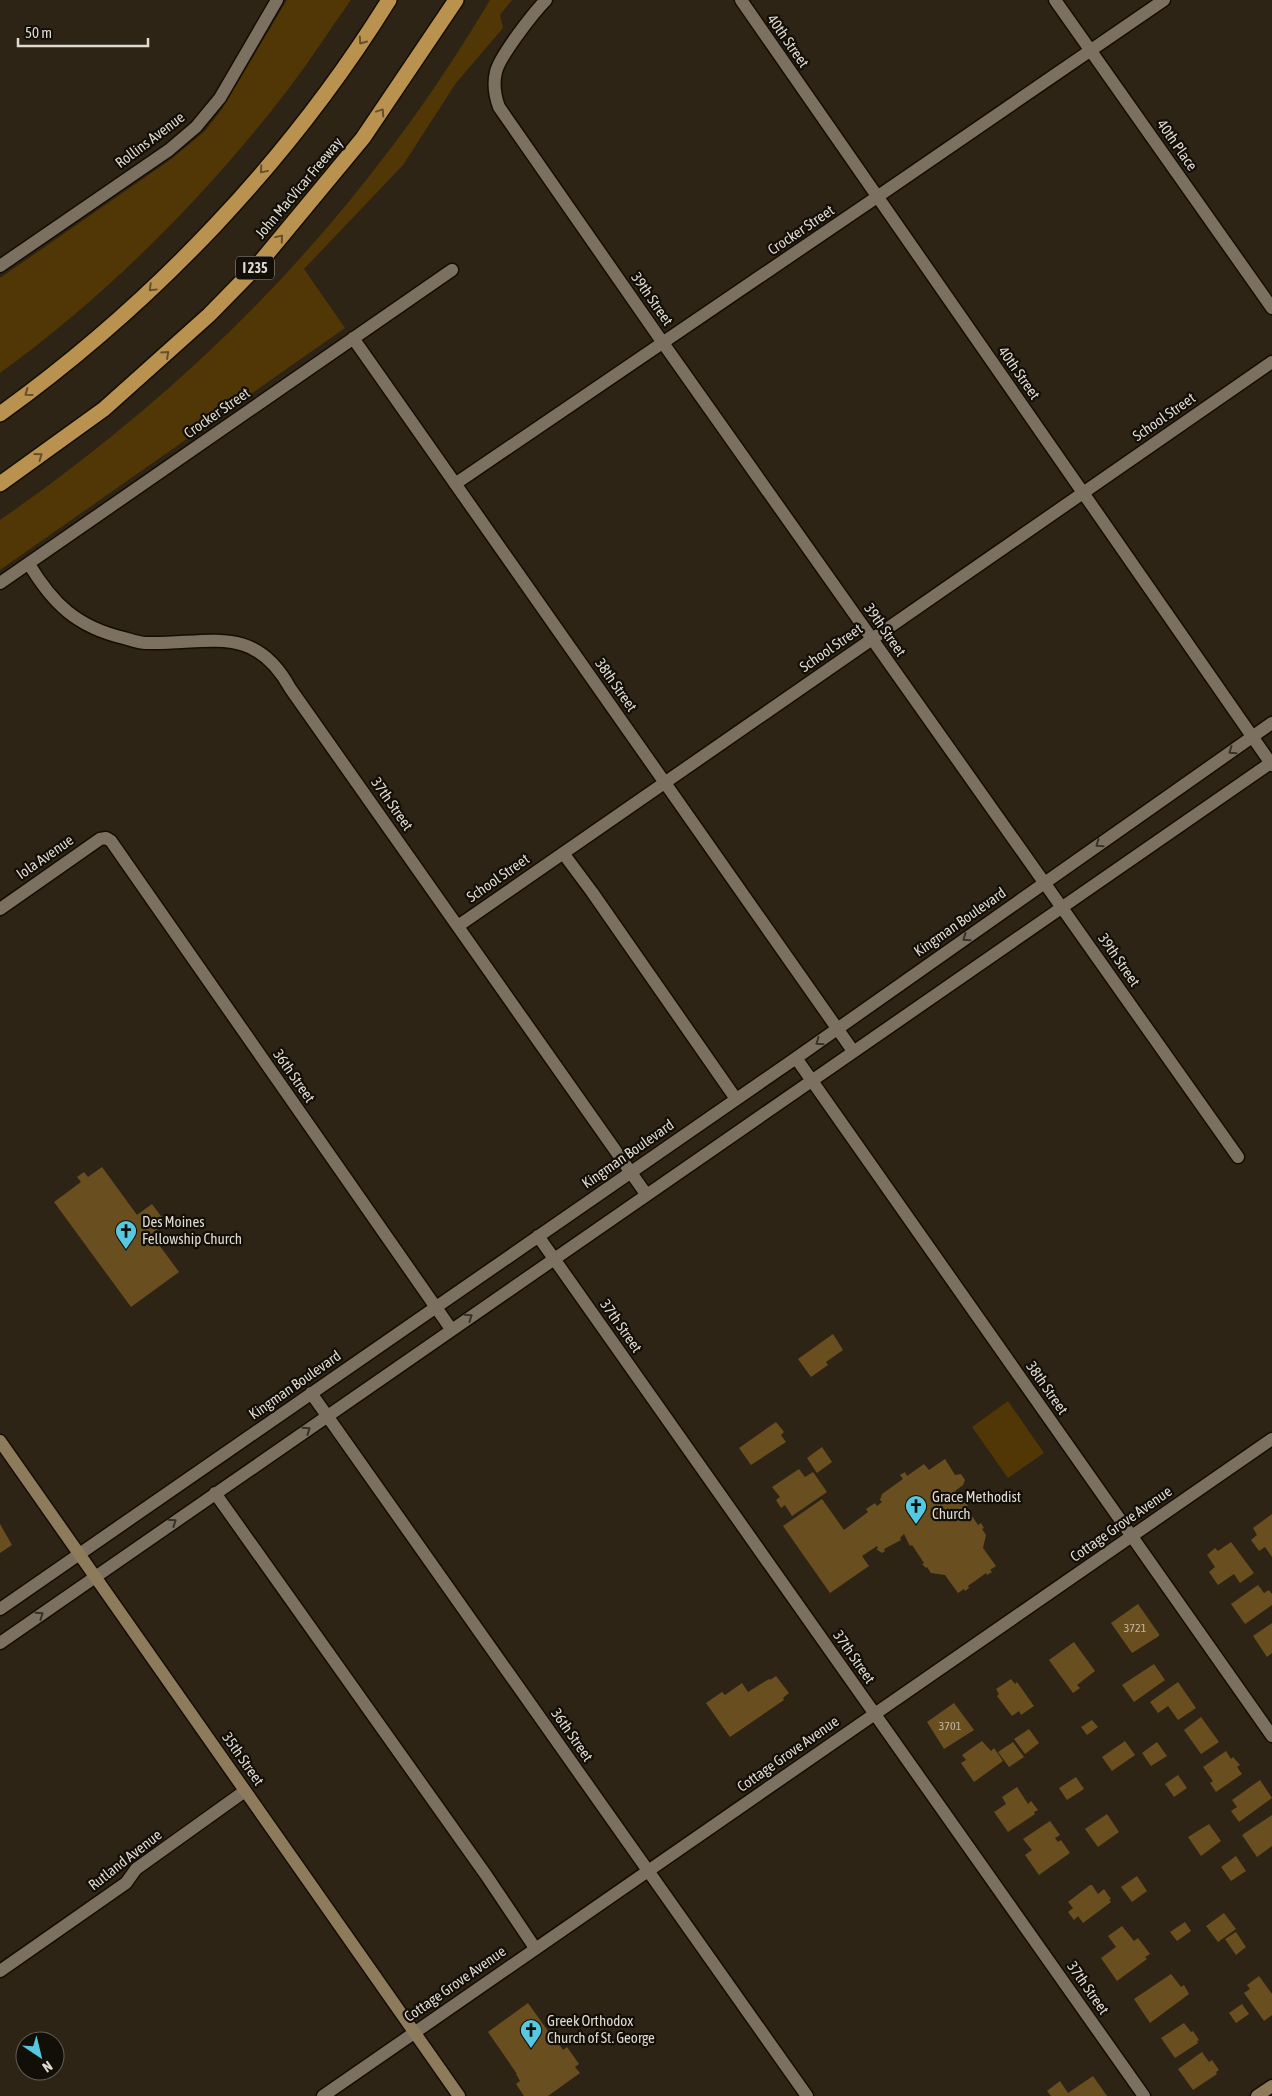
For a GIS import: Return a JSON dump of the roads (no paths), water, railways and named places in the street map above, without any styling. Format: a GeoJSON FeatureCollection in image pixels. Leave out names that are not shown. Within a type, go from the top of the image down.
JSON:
{"type":"FeatureCollection","features":[{"type":"Feature","properties":{"kind":"highway"},"geometry":{"type":"LineString","coordinates":[[0,414],[43,383],[116,322],[174,267],[240,198],[312,112],[389,0]]}},
{"type":"Feature","properties":{"kind":"highway","name":"John MacVicar Freeway"},"geometry":{"type":"LineString","coordinates":[[0,484],[104,409],[209,315],[257,266],[363,138],[456,0]]}},
{"type":"Feature","properties":{"kind":"street","name":"Rollins Avenue"},"geometry":{"type":"LineString","coordinates":[[0,266],[169,150],[196,127],[220,98],[277,0]]}},
{"type":"Feature","properties":{"kind":"street","name":"39th Street"},"geometry":{"type":"LineString","coordinates":[[546,0],[503,58],[496,72],[494,92],[499,107],[662,343],[1238,1157]]}},
{"type":"Feature","properties":{"kind":"street","name":"40th Street"},"geometry":{"type":"LineString","coordinates":[[740,0],[1272,763]]}},
{"type":"Feature","properties":{"kind":"street","name":"40th Place"},"geometry":{"type":"LineString","coordinates":[[1055,0],[1272,308]]}},
{"type":"Feature","properties":{"kind":"street","name":"Crocker Street"},"geometry":{"type":"LineString","coordinates":[[455,484],[877,198],[1164,0]]}},
{"type":"Feature","properties":{"kind":"street","name":"Crocker Street"},"geometry":{"type":"LineString","coordinates":[[0,584],[452,270]]}},
{"type":"Feature","properties":{"kind":"street","name":"38th Street"},"geometry":{"type":"LineString","coordinates":[[353,338],[854,1051]]}},
{"type":"Feature","properties":{"kind":"street","name":"School Street"},"geometry":{"type":"LineString","coordinates":[[458,926],[1272,362]]}},
{"type":"Feature","properties":{"kind":"street","name":"37th Street"},"geometry":{"type":"LineString","coordinates":[[29,564],[43,587],[63,609],[101,632],[145,643],[227,640],[251,647],[272,661],[646,1194]]}},
{"type":"Feature","properties":{"kind":"street","name":"Kingman Boulevard"},"geometry":{"type":"LineString","coordinates":[[0,1609],[838,1029],[1272,723]]}},
{"type":"Feature","properties":{"kind":"street"},"geometry":{"type":"LineString","coordinates":[[0,1643],[553,1258],[1272,763]]}},
{"type":"Feature","properties":{"kind":"street","name":"Iola Avenue"},"geometry":{"type":"LineString","coordinates":[[0,909],[100,839],[106,838],[111,841]]}},
{"type":"Feature","properties":{"kind":"street","name":"36th Street"},"geometry":{"type":"LineString","coordinates":[[111,841],[451,1329]]}},
{"type":"Feature","properties":{"kind":"street"},"geometry":{"type":"LineString","coordinates":[[562,854],[592,892],[736,1099]]}},
{"type":"Feature","properties":{"kind":"street","name":"38th Street"},"geometry":{"type":"LineString","coordinates":[[796,1058],[1272,1736]]}},
{"type":"Feature","properties":{"kind":"street","name":"37th Street"},"geometry":{"type":"LineString","coordinates":[[538,1236],[1144,2096]]}},
{"type":"Feature","properties":{"kind":"street","name":"36th Street"},"geometry":{"type":"LineString","coordinates":[[311,1393],[807,2096]]}},
{"type":"Feature","properties":{"kind":"street","name":"Cottage Grove Avenue"},"geometry":{"type":"LineString","coordinates":[[323,2096],[1272,1439]]}},
{"type":"Feature","properties":{"kind":"street","name":"35th Street"},"geometry":{"type":"LineString","coordinates":[[0,1441],[459,2096]]}},
{"type":"Feature","properties":{"kind":"street"},"geometry":{"type":"LineString","coordinates":[[215,1493],[486,1875],[535,1948]]}},
{"type":"Feature","properties":{"kind":"street","name":"Rutland Avenue"},"geometry":{"type":"LineString","coordinates":[[0,1971],[126,1883],[136,1869],[245,1791]]}},
{"type":"Feature","properties":{"kind":"street"},"geometry":{"type":"LineString","coordinates":[[1257,2096],[1272,2086]]}},
{"type":"Feature","properties":{"kind":"place","name":"Des Moines Fellowship Church"},"geometry":{"type":"Point","coordinates":[126,1250]}},
{"type":"Feature","properties":{"kind":"place","name":"Grace Methodist Church"},"geometry":{"type":"Point","coordinates":[916,1525]}},
{"type":"Feature","properties":{"kind":"place","name":"Greek Orthodox Church of St. George"},"geometry":{"type":"Point","coordinates":[531,2049]}}]}
